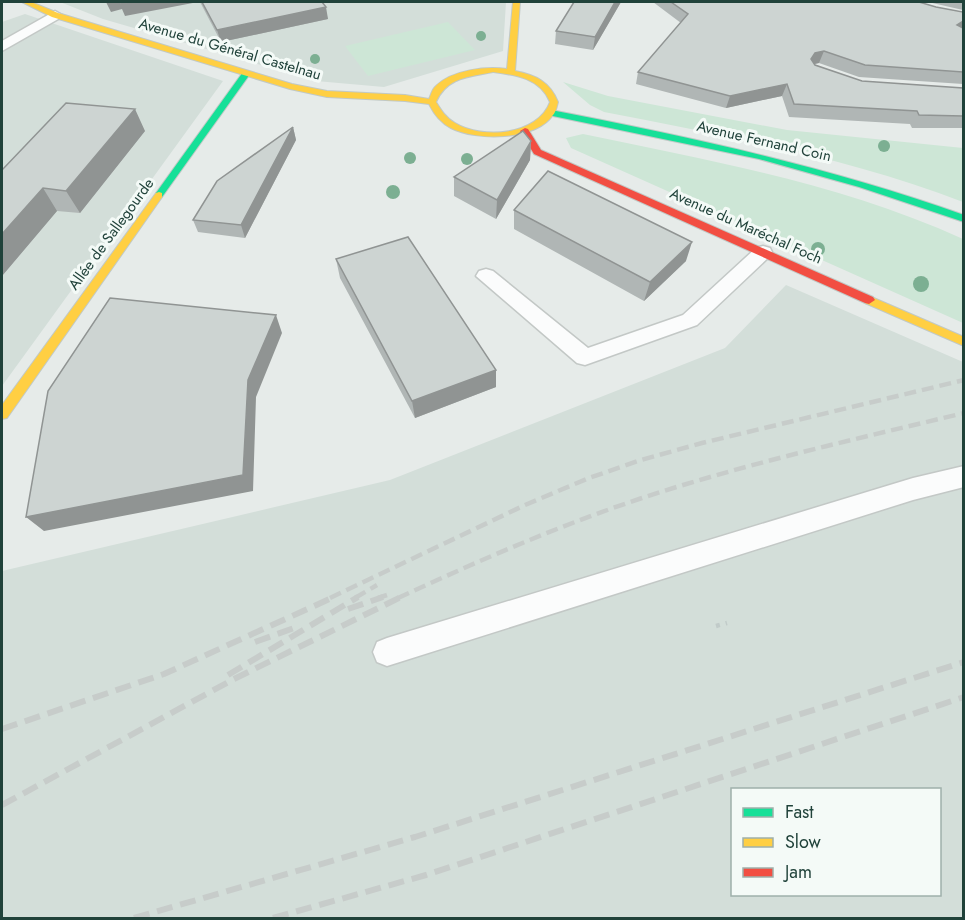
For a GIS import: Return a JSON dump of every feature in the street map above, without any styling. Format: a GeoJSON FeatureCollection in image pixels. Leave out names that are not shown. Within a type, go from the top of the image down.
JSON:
{"type":"FeatureCollection","features":[{"type":"Feature","properties":{"kind":"main road","name":"Avenue du Général Castelnau"},"geometry":{"type":"LineString","coordinates":[[26,2],[55,15],[246,74],[327,94],[405,98],[432,102]]}},
{"type":"Feature","properties":{"kind":"main road"},"geometry":{"type":"LineString","coordinates":[[512,71],[517,2]]}},
{"type":"Feature","properties":{"kind":"main road"},"geometry":{"type":"LineString","coordinates":[[493,70],[512,71],[542,83],[551,92],[554,102],[551,113],[541,123],[525,131],[504,135],[483,135],[462,131],[446,123],[435,113],[432,102],[435,92],[457,76],[493,70]]}},
{"type":"Feature","properties":{"kind":"main road","name":"Allée de Sallegourde"},"geometry":{"type":"LineString","coordinates":[[2,414],[246,74]]}},
{"type":"Feature","properties":{"kind":"main road","name":"Avenue Fernand Coin"},"geometry":{"type":"LineString","coordinates":[[551,113],[687,140],[827,172],[871,185],[963,219]]}},
{"type":"Feature","properties":{"kind":"main road","name":"Avenue du Maréchal Foch"},"geometry":{"type":"LineString","coordinates":[[525,131],[537,152],[963,342]]}},
{"type":"Feature","properties":{"kind":"lane"},"geometry":{"type":"LineString","coordinates":[[2,47],[55,15]]}},
{"type":"Feature","properties":{"kind":"lane"},"geometry":{"type":"LineString","coordinates":[[486,276],[585,357],[690,320],[763,252]]}},
{"type":"Feature","properties":{"kind":"lane"},"geometry":{"type":"LineString","coordinates":[[387,652],[902,492],[963,476]]}},
{"type":"Feature","properties":{"kind":"path"},"geometry":{"type":"LineString","coordinates":[[716,626],[727,623]]}},
{"type":"Feature","properties":{"kind":"shaded area"},"geometry":{"type":"Polygon","coordinates":[[[60,2],[506,2],[503,51],[384,87],[316,81],[103,19],[60,2]]]}},
{"type":"Feature","properties":{"kind":"shaded area"},"geometry":{"type":"Polygon","coordinates":[[[25,14],[223,81],[2,386],[2,22],[25,14]]]}},
{"type":"Feature","properties":{"kind":"shaded area"},"geometry":{"type":"Polygon","coordinates":[[[786,285],[963,362],[963,918],[2,918],[2,571],[390,480],[725,348],[786,285]]]}},
{"type":"Feature","properties":{"kind":"green space"},"geometry":{"type":"Polygon","coordinates":[[[448,22],[475,50],[368,76],[345,46],[448,22]]]}},
{"type":"Feature","properties":{"kind":"green space"},"geometry":{"type":"Polygon","coordinates":[[[563,82],[608,96],[787,130],[963,148],[963,202],[875,172],[830,160],[741,139],[604,112],[590,105],[563,82]]]}},
{"type":"Feature","properties":{"kind":"green space"},"geometry":{"type":"Polygon","coordinates":[[[583,134],[776,176],[870,203],[963,239],[963,323],[571,148],[566,138],[583,134]]]}},
{"type":"Feature","properties":{"kind":"building"},"geometry":{"type":"Polygon","coordinates":[[[202,2],[322,2],[326,7],[217,30],[202,2]]]}},
{"type":"Feature","properties":{"kind":"building"},"geometry":{"type":"Polygon","coordinates":[[[574,2],[615,2],[595,37],[556,31],[574,2]]]}},
{"type":"Feature","properties":{"kind":"building"},"geometry":{"type":"Polygon","coordinates":[[[671,2],[919,2],[963,12],[963,21],[957,25],[963,28],[963,72],[865,65],[824,51],[815,53],[811,59],[815,65],[862,81],[963,88],[963,116],[919,115],[917,111],[794,104],[787,84],[730,96],[638,72],[688,14],[671,2]]]}},
{"type":"Feature","properties":{"kind":"building"},"geometry":{"type":"Polygon","coordinates":[[[66,103],[135,109],[66,191],[43,188],[2,234],[2,170],[66,103]]]}},
{"type":"Feature","properties":{"kind":"building"},"geometry":{"type":"Polygon","coordinates":[[[293,127],[241,225],[193,220],[217,181],[293,127]]]}},
{"type":"Feature","properties":{"kind":"building"},"geometry":{"type":"Polygon","coordinates":[[[523,131],[531,141],[497,200],[454,177],[523,131]]]}},
{"type":"Feature","properties":{"kind":"building"},"geometry":{"type":"Polygon","coordinates":[[[548,171],[692,242],[650,282],[514,210],[548,171]]]}},
{"type":"Feature","properties":{"kind":"building"},"geometry":{"type":"Polygon","coordinates":[[[408,237],[496,370],[412,401],[336,259],[408,237]]]}},
{"type":"Feature","properties":{"kind":"building"},"geometry":{"type":"Polygon","coordinates":[[[110,298],[276,315],[248,380],[243,475],[26,517],[48,391],[110,298]]]}},
{"type":"Feature","properties":{"kind":"railway"},"geometry":{"type":"LineString","coordinates":[[330,598],[525,505],[589,478],[641,460],[702,443],[964,380]]}},
{"type":"Feature","properties":{"kind":"railway"},"geometry":{"type":"LineString","coordinates":[[398,598],[518,545],[642,498],[762,463],[964,413]]}},
{"type":"Feature","properties":{"kind":"railway"},"geometry":{"type":"LineString","coordinates":[[355,598],[377,585]]}},
{"type":"Feature","properties":{"kind":"railway"},"geometry":{"type":"LineString","coordinates":[[378,598],[387,595]]}},
{"type":"Feature","properties":{"kind":"railway"},"geometry":{"type":"LineString","coordinates":[[2,729],[164,674],[334,597]]}},
{"type":"Feature","properties":{"kind":"railway"},"geometry":{"type":"LineString","coordinates":[[228,675],[358,597]]}},
{"type":"Feature","properties":{"kind":"railway"},"geometry":{"type":"LineString","coordinates":[[348,609],[383,597]]}},
{"type":"Feature","properties":{"kind":"railway"},"geometry":{"type":"LineString","coordinates":[[2,805],[234,679],[401,597]]}},
{"type":"Feature","properties":{"kind":"railway"},"geometry":{"type":"LineString","coordinates":[[255,642],[294,628]]}},
{"type":"Feature","properties":{"kind":"railway"},"geometry":{"type":"LineString","coordinates":[[134,918],[415,837],[964,662]]}},
{"type":"Feature","properties":{"kind":"railway"},"geometry":{"type":"LineString","coordinates":[[273,918],[426,875],[964,697]]}},
{"type":"Feature","properties":{"kind":"traffic: fast"},"geometry":{"type":"LineString","coordinates":[[159,195],[246,74]]}},
{"type":"Feature","properties":{"kind":"traffic: fast"},"geometry":{"type":"LineString","coordinates":[[551,113],[656,133],[812,170],[964,219]]}},
{"type":"Feature","properties":{"kind":"traffic: slow"},"geometry":{"type":"LineString","coordinates":[[26,2],[55,15],[290,86],[327,94],[405,98],[432,102]]}},
{"type":"Feature","properties":{"kind":"traffic: slow"},"geometry":{"type":"LineString","coordinates":[[511,71],[517,2]]}},
{"type":"Feature","properties":{"kind":"traffic: slow"},"geometry":{"type":"LineString","coordinates":[[493,70],[521,74],[545,86],[554,102],[550,114],[540,123],[527,129],[495,134],[478,133],[453,126],[438,113],[432,102],[438,88],[457,77],[493,70]]}},
{"type":"Feature","properties":{"kind":"traffic: slow"},"geometry":{"type":"LineString","coordinates":[[2,414],[159,195]]}},
{"type":"Feature","properties":{"kind":"traffic: slow"},"geometry":{"type":"LineString","coordinates":[[869,300],[964,342]]}},
{"type":"Feature","properties":{"kind":"traffic: jam"},"geometry":{"type":"LineString","coordinates":[[525,131],[537,152],[869,300]]}}]}
